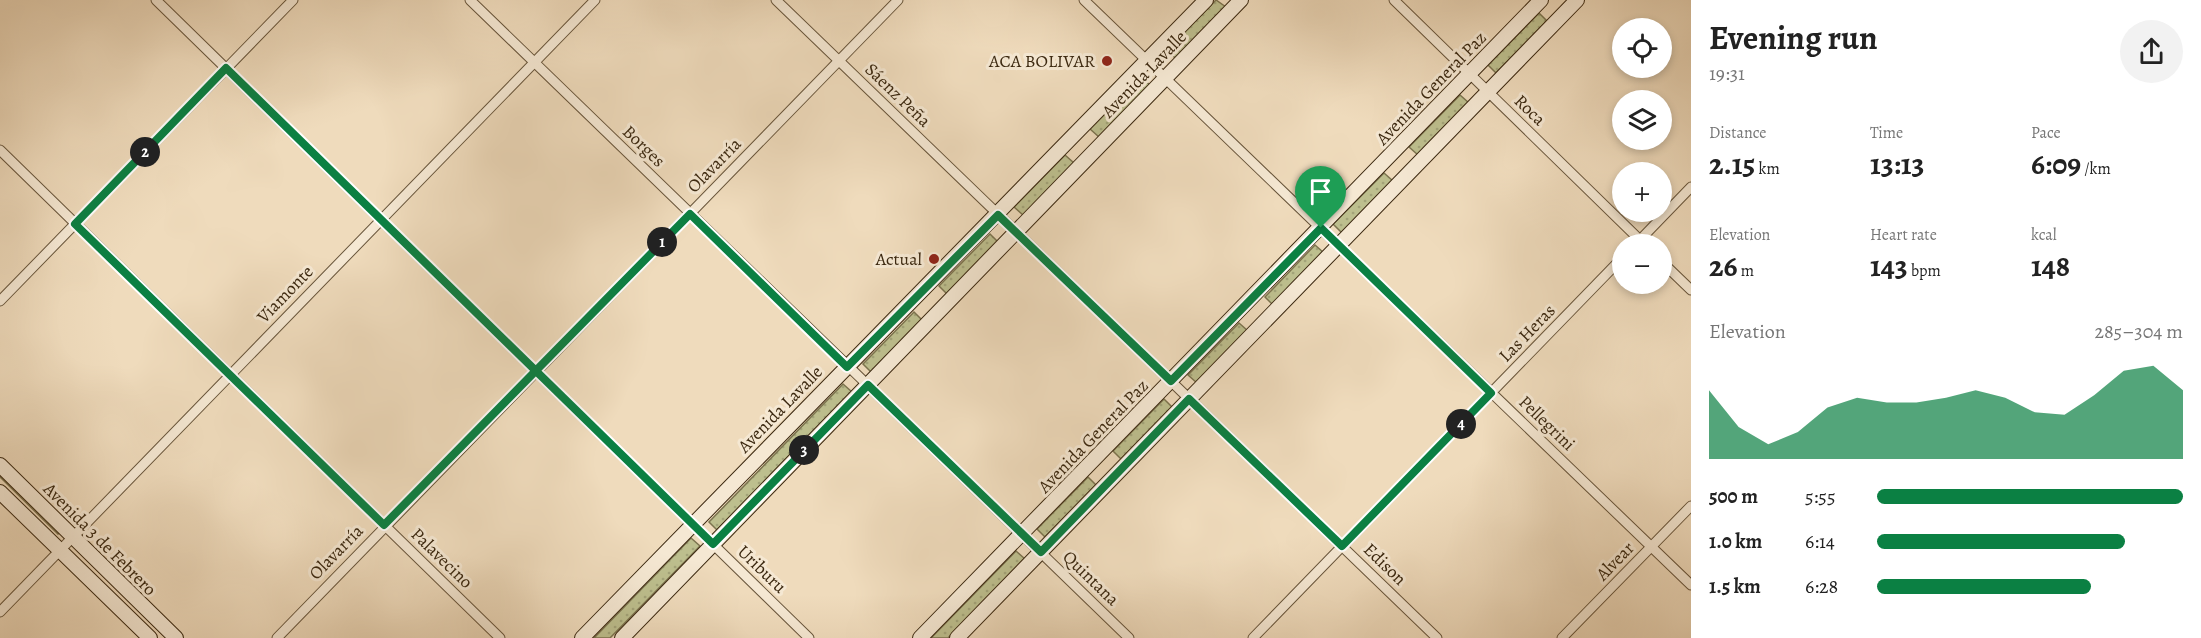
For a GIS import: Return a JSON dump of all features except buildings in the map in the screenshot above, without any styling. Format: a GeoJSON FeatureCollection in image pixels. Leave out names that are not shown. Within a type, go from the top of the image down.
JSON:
{"type":"FeatureCollection","features":[{"type":"Feature","properties":{"kind":"street","name":"Uriburu"},"geometry":{"type":"LineString","coordinates":[[156,0],[809,638]]}},
{"type":"Feature","properties":{"kind":"street"},"geometry":{"type":"LineString","coordinates":[[0,301],[293,0]]}},
{"type":"Feature","properties":{"kind":"street","name":"Borges"},"geometry":{"type":"LineString","coordinates":[[470,0],[847,367]]}},
{"type":"Feature","properties":{"kind":"street","name":"Viamonte"},"geometry":{"type":"LineString","coordinates":[[0,612],[595,0]]}},
{"type":"Feature","properties":{"kind":"street","name":"Sáenz Peña"},"geometry":{"type":"LineString","coordinates":[[776,0],[998,215]]}},
{"type":"Feature","properties":{"kind":"street","name":"Olavarría"},"geometry":{"type":"LineString","coordinates":[[277,638],[384,525],[898,0]]}},
{"type":"Feature","properties":{"kind":"street","name":"Pellegrini"},"geometry":{"type":"LineString","coordinates":[[1084,0],[1691,585]]}},
{"type":"Feature","properties":{"kind":"street","name":"Avenida Lavalle"},"geometry":{"type":"LineString","coordinates":[[582,638],[1206,0]]}},
{"type":"Feature","properties":{"kind":"street","name":"Avenida Lavalle"},"geometry":{"type":"LineString","coordinates":[[622,638],[1241,0]]}},
{"type":"Feature","properties":{"kind":"street","name":"Roca"},"geometry":{"type":"LineString","coordinates":[[1394,0],[1631,234]]}},
{"type":"Feature","properties":{"kind":"street","name":"Avenida General Paz"},"geometry":{"type":"LineString","coordinates":[[920,638],[1023,535],[1541,0]]}},
{"type":"Feature","properties":{"kind":"street"},"geometry":{"type":"LineString","coordinates":[[957,638],[1577,0]]}},
{"type":"Feature","properties":{"kind":"street","name":"Palavecino"},"geometry":{"type":"LineString","coordinates":[[0,150],[500,638]]}},
{"type":"Feature","properties":{"kind":"street"},"geometry":{"type":"LineString","coordinates":[[1648,234],[1691,187]]}},
{"type":"Feature","properties":{"kind":"street","name":"Edison"},"geometry":{"type":"LineString","coordinates":[[998,215],[1437,638]]}},
{"type":"Feature","properties":{"kind":"street","name":"Las Heras"},"geometry":{"type":"LineString","coordinates":[[1253,638],[1612,268]]}},
{"type":"Feature","properties":{"kind":"street"},"geometry":{"type":"LineString","coordinates":[[1672,272],[1691,290]]}},
{"type":"Feature","properties":{"kind":"street","name":"Quintana"},"geometry":{"type":"LineString","coordinates":[[847,367],[1129,638]]}},
{"type":"Feature","properties":{"kind":"street","name":"Avenida 3 de Febrero"},"geometry":{"type":"LineString","coordinates":[[0,465],[176,638]]}},
{"type":"Feature","properties":{"kind":"street","name":"Avenida 3 de Febrero"},"geometry":{"type":"LineString","coordinates":[[0,492],[146,634]]}},
{"type":"Feature","properties":{"kind":"street","name":"Alvear"},"geometry":{"type":"LineString","coordinates":[[1563,638],[1691,506]]}},
{"type":"Feature","properties":{"kind":"street"},"geometry":{"type":"LineString","coordinates":[[146,634],[154,618]]}},
{"type":"Feature","properties":{"kind":"green space"},"geometry":{"type":"Polygon","coordinates":[[[1216,0],[1226,7],[1175,58],[1167,50],[1216,0]]]}},
{"type":"Feature","properties":{"kind":"green space"},"geometry":{"type":"Polygon","coordinates":[[[1539,13],[1547,21],[1496,73],[1488,65],[1539,13]]]}},
{"type":"Feature","properties":{"kind":"green space"},"geometry":{"type":"Polygon","coordinates":[[[1141,77],[1150,85],[1099,137],[1090,129],[1141,77]]]}},
{"type":"Feature","properties":{"kind":"green space"},"geometry":{"type":"Polygon","coordinates":[[[1460,95],[1469,103],[1418,155],[1409,147],[1460,95]]]}},
{"type":"Feature","properties":{"kind":"green space"},"geometry":{"type":"Polygon","coordinates":[[[1065,155],[1074,163],[1023,215],[1014,207],[1065,155]]]}},
{"type":"Feature","properties":{"kind":"green space"},"geometry":{"type":"Polygon","coordinates":[[[1384,173],[1393,181],[1342,233],[1333,224],[1384,173]]]}},
{"type":"Feature","properties":{"kind":"green space"},"geometry":{"type":"Polygon","coordinates":[[[990,234],[998,242],[947,294],[939,286],[990,234]]]}},
{"type":"Feature","properties":{"kind":"green space"},"geometry":{"type":"Polygon","coordinates":[[[1315,245],[1324,253],[1273,305],[1265,297],[1315,245]]]}},
{"type":"Feature","properties":{"kind":"green space"},"geometry":{"type":"Polygon","coordinates":[[[914,312],[922,320],[871,372],[863,364],[914,312]]]}},
{"type":"Feature","properties":{"kind":"green space"},"geometry":{"type":"Polygon","coordinates":[[[1239,323],[1248,331],[1197,383],[1188,375],[1239,323]]]}},
{"type":"Feature","properties":{"kind":"green space"},"geometry":{"type":"Polygon","coordinates":[[[843,384],[852,392],[717,530],[709,522],[843,384]]]}},
{"type":"Feature","properties":{"kind":"green space"},"geometry":{"type":"Polygon","coordinates":[[[1164,399],[1172,407],[1121,459],[1113,451],[1164,399]]]}},
{"type":"Feature","properties":{"kind":"green space"},"geometry":{"type":"Polygon","coordinates":[[[0,472],[60,531],[58,534],[0,477],[0,472]]]}},
{"type":"Feature","properties":{"kind":"green space"},"geometry":{"type":"Polygon","coordinates":[[[1088,477],[1096,485],[1045,537],[1037,529],[1088,477]]]}},
{"type":"Feature","properties":{"kind":"green space"},"geometry":{"type":"Polygon","coordinates":[[[691,538],[700,546],[610,638],[594,638],[691,538]]]}},
{"type":"Feature","properties":{"kind":"green space"},"geometry":{"type":"Polygon","coordinates":[[[1016,551],[1025,559],[948,638],[931,638],[1016,551]]]}},
{"type":"Feature","properties":{"kind":"place","name":"ACA BOLIVAR"},"geometry":{"type":"Point","coordinates":[1107,61]}},
{"type":"Feature","properties":{"kind":"place","name":"Actual"},"geometry":{"type":"Point","coordinates":[934,259]}},
{"type":"Feature","properties":{"kind":"route"},"geometry":{"type":"LineString","coordinates":[[1321,228],[1171,381],[998,215],[847,367],[690,214],[536,370],[384,525],[75,224],[226,68],[536,370],[713,544],[868,385],[1041,552],[1189,399],[1342,546],[1491,393],[1321,228]]}}]}
